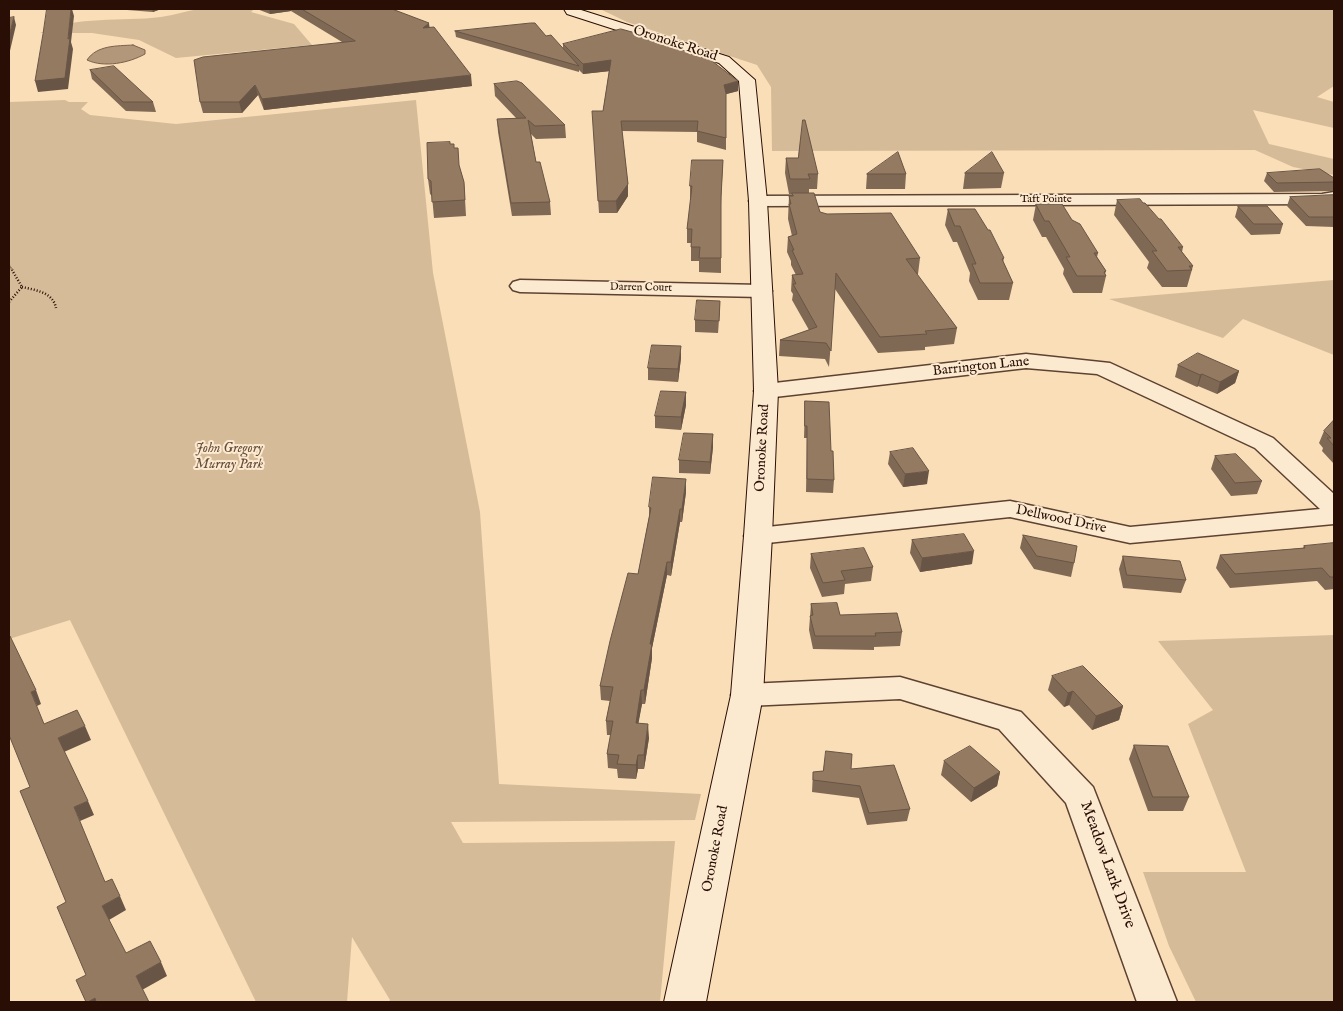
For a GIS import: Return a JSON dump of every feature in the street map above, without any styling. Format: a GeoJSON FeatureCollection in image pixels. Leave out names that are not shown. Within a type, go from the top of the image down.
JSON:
{"type":"FeatureCollection","features":[{"type":"Feature","properties":{"kind":"street","name":"Oronoke Road"},"geometry":{"type":"LineString","coordinates":[[570,9],[724,60],[747,80],[758,201],[766,391],[758,536],[747,695],[685,1002]]}},
{"type":"Feature","properties":{"kind":"street","name":"Taft Pointe"},"geometry":{"type":"LineString","coordinates":[[758,201],[1322,199],[1334,197]]}},
{"type":"Feature","properties":{"kind":"street","name":"Darren Court"},"geometry":{"type":"LineString","coordinates":[[520,286],[762,291]]}},
{"type":"Feature","properties":{"kind":"street","name":"Barrington Lane"},"geometry":{"type":"LineString","coordinates":[[766,391],[1026,360],[1102,368],[1264,443],[1334,508]]}},
{"type":"Feature","properties":{"kind":"street","name":"Dellwood Drive"},"geometry":{"type":"LineString","coordinates":[[758,536],[1010,509],[1130,535],[1334,516]]}},
{"type":"Feature","properties":{"kind":"street","name":"Meadow Lark Drive"},"geometry":{"type":"LineString","coordinates":[[747,695],[900,688],[1010,720],[1081,796],[1157,1002]]}},
{"type":"Feature","properties":{"kind":"path"},"geometry":{"type":"LineString","coordinates":[[9,265],[22,287],[36,290],[53,298],[56,308]]}},
{"type":"Feature","properties":{"kind":"path"},"geometry":{"type":"LineString","coordinates":[[9,302],[22,287]]}},
{"type":"Feature","properties":{"kind":"green space"},"geometry":{"type":"Polygon","coordinates":[[[199,9],[254,9],[251,12],[294,24],[312,45],[176,58],[139,40],[92,33],[40,33],[54,27],[84,21],[161,17],[199,9]]]}},
{"type":"Feature","properties":{"kind":"green space"},"geometry":{"type":"Polygon","coordinates":[[[600,9],[1334,9],[1334,86],[1317,97],[1334,102],[1334,128],[1253,110],[1269,144],[1334,159],[1334,175],[1293,167],[1255,150],[772,151],[771,87],[757,65],[627,22],[600,9]]]}},
{"type":"Feature","properties":{"kind":"green space","name":"John Gregory Murray Park"},"geometry":{"type":"Polygon","coordinates":[[[65,100],[69,102],[88,102],[81,109],[90,115],[176,124],[416,100],[433,273],[480,512],[499,784],[701,794],[695,820],[451,822],[463,843],[675,841],[660,1002],[389,1002],[390,1000],[352,937],[347,1002],[256,1002],[70,620],[9,639],[9,102],[65,100]]]}},
{"type":"Feature","properties":{"kind":"green space"},"geometry":{"type":"Polygon","coordinates":[[[1334,280],[1334,355],[1243,319],[1223,338],[1109,299],[1334,280]]]}},
{"type":"Feature","properties":{"kind":"green space"},"geometry":{"type":"Polygon","coordinates":[[[1334,635],[1334,1002],[1196,1002],[1169,946],[1143,872],[1246,872],[1188,724],[1213,710],[1158,641],[1334,635]]]}},
{"type":"Feature","properties":{"kind":"shaded area"},"geometry":{"type":"Polygon","coordinates":[[[133,45],[145,50],[145,54],[132,60],[109,64],[87,60],[96,51],[102,49],[133,45]]]}},
{"type":"Feature","properties":{"kind":"building"},"geometry":{"type":"Polygon","coordinates":[[[47,9],[71,9],[68,39],[70,38],[65,78],[35,81],[43,34],[47,9]]]}},
{"type":"Feature","properties":{"kind":"building"},"geometry":{"type":"Polygon","coordinates":[[[302,9],[392,9],[429,23],[423,28],[434,27],[471,75],[262,99],[255,85],[239,102],[200,102],[194,60],[203,57],[355,41],[302,9]]]}},
{"type":"Feature","properties":{"kind":"building"},"geometry":{"type":"Polygon","coordinates":[[[14,17],[9,36],[9,18],[14,17]]]}},
{"type":"Feature","properties":{"kind":"building"},"geometry":{"type":"Polygon","coordinates":[[[535,23],[546,36],[551,35],[579,66],[455,31],[535,23]]]}},
{"type":"Feature","properties":{"kind":"building"},"geometry":{"type":"Polygon","coordinates":[[[621,29],[654,38],[650,40],[708,58],[738,81],[724,85],[726,93],[726,138],[697,131],[698,121],[621,121],[628,184],[616,201],[598,201],[592,111],[603,111],[611,60],[583,64],[563,44],[621,29]]]}},
{"type":"Feature","properties":{"kind":"building"},"geometry":{"type":"Polygon","coordinates":[[[114,66],[153,102],[123,102],[90,70],[114,66]]]}},
{"type":"Feature","properties":{"kind":"building"},"geometry":{"type":"Polygon","coordinates":[[[517,81],[522,83],[565,125],[535,126],[528,120],[536,162],[540,162],[550,202],[511,203],[497,119],[526,118],[494,84],[517,81]]]}},
{"type":"Feature","properties":{"kind":"building"},"geometry":{"type":"Polygon","coordinates":[[[803,120],[805,120],[818,174],[808,174],[810,179],[790,179],[786,158],[798,158],[803,120]]]}},
{"type":"Feature","properties":{"kind":"building"},"geometry":{"type":"Polygon","coordinates":[[[450,142],[450,144],[454,144],[454,148],[458,148],[465,200],[432,202],[431,181],[428,179],[427,143],[450,142]]]}},
{"type":"Feature","properties":{"kind":"building"},"geometry":{"type":"Polygon","coordinates":[[[898,152],[906,174],[867,174],[898,152]]]}},
{"type":"Feature","properties":{"kind":"building"},"geometry":{"type":"Polygon","coordinates":[[[992,152],[1004,173],[965,173],[992,152]]]}},
{"type":"Feature","properties":{"kind":"building"},"geometry":{"type":"Polygon","coordinates":[[[692,160],[723,160],[721,258],[699,258],[700,247],[691,247],[692,229],[687,229],[692,186],[690,186],[692,160]]]}},
{"type":"Feature","properties":{"kind":"building"},"geometry":{"type":"Polygon","coordinates":[[[1320,169],[1334,178],[1334,182],[1277,183],[1267,173],[1320,169]]]}},
{"type":"Feature","properties":{"kind":"building"},"geometry":{"type":"Polygon","coordinates":[[[792,193],[814,193],[820,212],[827,214],[891,213],[920,258],[906,259],[957,328],[925,331],[927,334],[880,337],[836,273],[831,351],[826,343],[780,340],[817,327],[793,284],[796,284],[792,275],[803,274],[788,237],[797,234],[789,204],[791,204],[789,196],[793,196],[792,193]]]}},
{"type":"Feature","properties":{"kind":"building"},"geometry":{"type":"Polygon","coordinates":[[[1334,195],[1334,217],[1309,217],[1290,197],[1334,195]]]}},
{"type":"Feature","properties":{"kind":"building"},"geometry":{"type":"Polygon","coordinates":[[[1140,199],[1161,219],[1183,247],[1178,247],[1193,266],[1189,266],[1192,270],[1167,271],[1152,251],[1157,251],[1117,200],[1140,199]]]}},
{"type":"Feature","properties":{"kind":"building"},"geometry":{"type":"Polygon","coordinates":[[[1036,204],[1062,204],[1072,220],[1080,224],[1098,253],[1094,253],[1106,271],[1104,272],[1106,276],[1077,276],[1066,257],[1070,257],[1049,221],[1045,221],[1036,204]]]}},
{"type":"Feature","properties":{"kind":"building"},"geometry":{"type":"Polygon","coordinates":[[[1238,206],[1267,206],[1283,224],[1254,224],[1238,206]]]}},
{"type":"Feature","properties":{"kind":"building"},"geometry":{"type":"Polygon","coordinates":[[[948,209],[975,209],[988,230],[990,230],[1004,258],[1002,259],[1013,283],[980,283],[972,264],[976,264],[960,226],[955,226],[948,209]]]}},
{"type":"Feature","properties":{"kind":"building"},"geometry":{"type":"Polygon","coordinates":[[[697,300],[720,301],[719,321],[695,320],[697,300]]]}},
{"type":"Feature","properties":{"kind":"building"},"geometry":{"type":"Polygon","coordinates":[[[652,345],[681,346],[678,369],[648,368],[652,345]]]}},
{"type":"Feature","properties":{"kind":"building"},"geometry":{"type":"Polygon","coordinates":[[[1198,353],[1239,371],[1220,382],[1178,365],[1198,353]]]}},
{"type":"Feature","properties":{"kind":"building"},"geometry":{"type":"Polygon","coordinates":[[[661,391],[686,392],[681,417],[655,416],[661,391]]]}},
{"type":"Feature","properties":{"kind":"building"},"geometry":{"type":"Polygon","coordinates":[[[805,401],[829,402],[834,480],[807,479],[805,401]]]}},
{"type":"Feature","properties":{"kind":"building"},"geometry":{"type":"Polygon","coordinates":[[[1334,420],[1334,446],[1327,438],[1331,438],[1324,431],[1334,420]]]}},
{"type":"Feature","properties":{"kind":"building"},"geometry":{"type":"Polygon","coordinates":[[[684,433],[713,434],[710,462],[679,460],[684,433]]]}},
{"type":"Feature","properties":{"kind":"building"},"geometry":{"type":"Polygon","coordinates":[[[913,448],[929,471],[905,474],[890,452],[913,448]]]}},
{"type":"Feature","properties":{"kind":"building"},"geometry":{"type":"Polygon","coordinates":[[[1236,454],[1262,481],[1235,483],[1215,456],[1236,454]]]}},
{"type":"Feature","properties":{"kind":"building"},"geometry":{"type":"Polygon","coordinates":[[[653,477],[686,479],[671,562],[667,562],[650,644],[652,644],[644,690],[641,690],[636,723],[648,724],[644,755],[638,755],[636,765],[617,764],[619,755],[607,754],[613,721],[606,721],[613,687],[600,686],[628,573],[638,574],[651,508],[649,507],[653,477]]]}},
{"type":"Feature","properties":{"kind":"building"},"geometry":{"type":"Polygon","coordinates":[[[964,534],[974,551],[922,558],[912,540],[964,534]]]}},
{"type":"Feature","properties":{"kind":"building"},"geometry":{"type":"Polygon","coordinates":[[[1023,535],[1077,546],[1074,563],[1037,556],[1023,535]]]}},
{"type":"Feature","properties":{"kind":"building"},"geometry":{"type":"Polygon","coordinates":[[[1334,543],[1334,577],[1330,577],[1322,568],[1235,574],[1220,555],[1305,548],[1304,546],[1334,543]]]}},
{"type":"Feature","properties":{"kind":"building"},"geometry":{"type":"Polygon","coordinates":[[[864,548],[873,567],[841,571],[845,580],[823,583],[811,554],[864,548]]]}},
{"type":"Feature","properties":{"kind":"building"},"geometry":{"type":"Polygon","coordinates":[[[1123,556],[1180,561],[1186,580],[1127,575],[1123,556]]]}},
{"type":"Feature","properties":{"kind":"building"},"geometry":{"type":"Polygon","coordinates":[[[837,603],[840,615],[897,613],[902,632],[875,633],[876,636],[815,636],[810,616],[813,615],[811,604],[837,603]]]}},
{"type":"Feature","properties":{"kind":"building"},"geometry":{"type":"Polygon","coordinates":[[[9,636],[36,690],[31,692],[44,724],[77,710],[85,726],[58,738],[88,801],[74,807],[105,882],[112,879],[120,896],[102,906],[126,953],[150,941],[161,962],[136,976],[149,1002],[96,1002],[95,998],[86,1002],[76,980],[86,975],[57,907],[66,902],[20,791],[30,787],[9,735],[9,636]]]}},
{"type":"Feature","properties":{"kind":"building"},"geometry":{"type":"Polygon","coordinates":[[[1083,666],[1123,706],[1096,716],[1073,691],[1068,693],[1052,676],[1083,666]]]}},
{"type":"Feature","properties":{"kind":"building"},"geometry":{"type":"Polygon","coordinates":[[[1134,745],[1168,746],[1189,797],[1153,797],[1134,745]]]}},
{"type":"Feature","properties":{"kind":"building"},"geometry":{"type":"Polygon","coordinates":[[[970,746],[1000,772],[974,788],[944,761],[970,746]]]}},
{"type":"Feature","properties":{"kind":"building"},"geometry":{"type":"Polygon","coordinates":[[[826,751],[852,754],[851,769],[894,765],[910,809],[869,813],[860,786],[813,780],[813,772],[823,771],[826,751]]]}}]}
